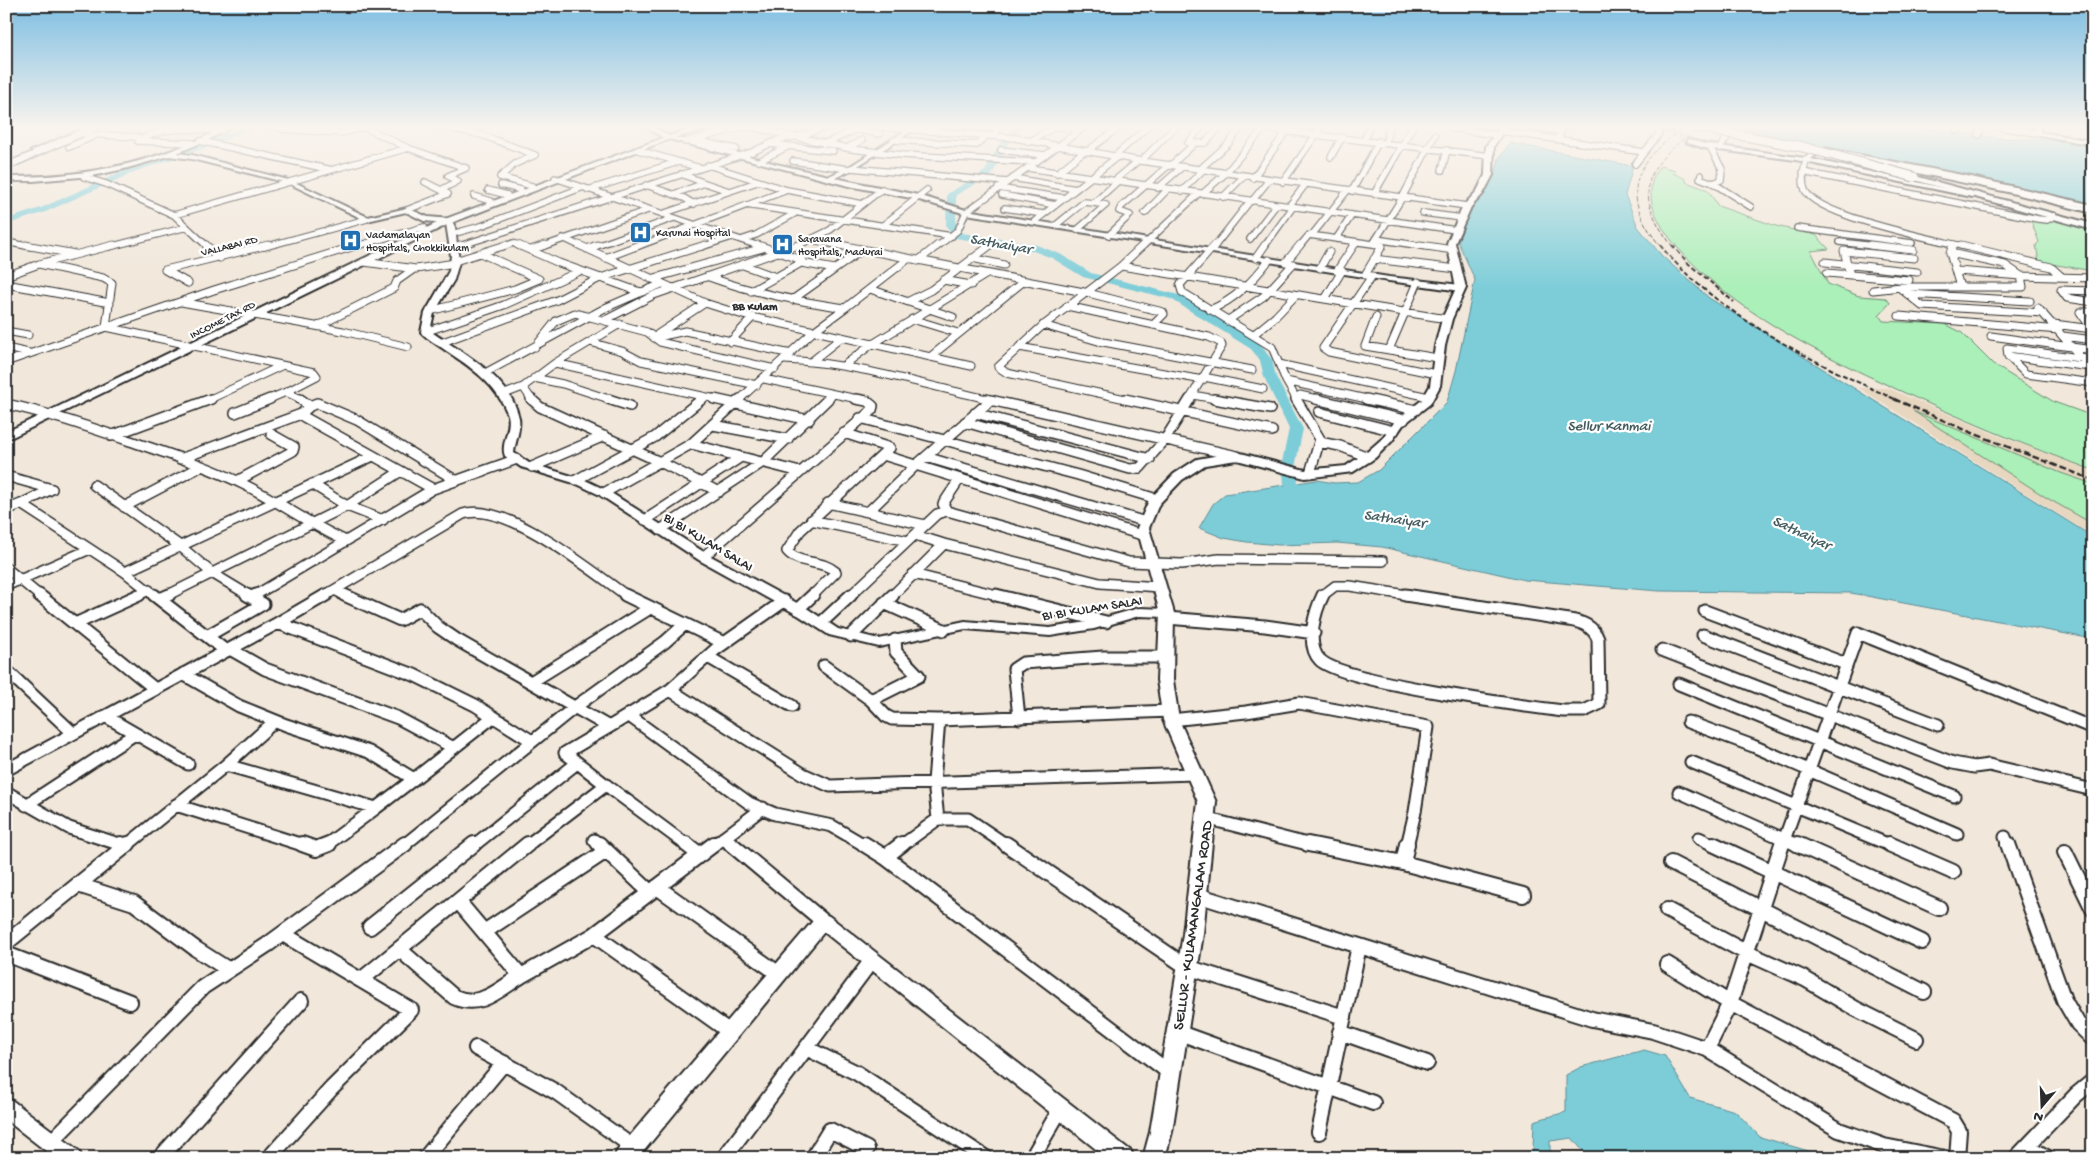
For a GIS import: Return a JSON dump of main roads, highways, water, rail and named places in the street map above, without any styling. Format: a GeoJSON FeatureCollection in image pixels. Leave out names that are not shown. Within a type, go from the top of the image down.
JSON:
{"type":"FeatureCollection","features":[{"type":"Feature","properties":{"kind":"main road"},"geometry":{"type":"LineString","coordinates":[[440,225],[521,190],[552,180]]}},
{"type":"Feature","properties":{"kind":"main road"},"geometry":{"type":"LineString","coordinates":[[440,225],[554,180]]}},
{"type":"Feature","properties":{"kind":"main road"},"geometry":{"type":"LineString","coordinates":[[1284,470],[1308,473],[1350,469],[1368,457],[1388,439],[1404,420],[1429,397],[1435,386],[1438,358],[1447,318],[1461,288],[1451,242],[1467,206],[1480,192],[1486,180]]}},
{"type":"Feature","properties":{"kind":"main road"},"geometry":{"type":"LineString","coordinates":[[1925,180],[2093,227]]}},
{"type":"Feature","properties":{"kind":"main road"},"geometry":{"type":"LineString","coordinates":[[1971,180],[2093,209]]}},
{"type":"Feature","properties":{"kind":"main road","name":"INCOME TAX RD"},"geometry":{"type":"LineString","coordinates":[[252,314],[440,225]]}},
{"type":"Feature","properties":{"kind":"main road","name":"INCOME TAX RD"},"geometry":{"type":"LineString","coordinates":[[6,430],[47,414],[440,225]]}},
{"type":"Feature","properties":{"kind":"main road","name":"INCOME TAX RD"},"geometry":{"type":"LineString","coordinates":[[6,438],[47,414]]}},
{"type":"Feature","properties":{"kind":"main road","name":"SELLUR - KULAMANGALAM ROAD"},"geometry":{"type":"LineString","coordinates":[[1154,1158],[1187,967],[1207,802],[1170,716],[1166,680],[1167,615],[1146,529],[1157,499],[1178,478],[1201,462],[1236,456],[1284,470]]}},
{"type":"Feature","properties":{"kind":"water","name":"Sellur Kanmai"},"geometry":{"type":"Polygon","coordinates":[[[1491,180],[1629,180],[1625,195],[1638,227],[1662,256],[1709,298],[2093,537],[2093,639],[1851,593],[1659,591],[1525,580],[1382,547],[1337,543],[1279,545],[1247,542],[1224,538],[1199,528],[1213,504],[1225,494],[1317,480],[1334,483],[1358,482],[1379,470],[1447,402],[1456,371],[1475,280],[1458,242],[1471,207],[1491,180]]]}},
{"type":"Feature","properties":{"kind":"water"},"geometry":{"type":"Polygon","coordinates":[[[1984,180],[2093,180],[2093,206],[1984,180]]]}},
{"type":"Feature","properties":{"kind":"water"},"geometry":{"type":"Polygon","coordinates":[[[1644,1050],[1665,1056],[1690,1098],[1735,1111],[1760,1137],[1819,1154],[1821,1158],[1589,1158],[1572,1138],[1550,1141],[1550,1151],[1559,1158],[1509,1158],[1533,1151],[1534,1121],[1566,1112],[1566,1075],[1581,1067],[1644,1050]]]}},
{"type":"Feature","properties":{"kind":"waterway"},"geometry":{"type":"LineString","coordinates":[[6,222],[43,210],[109,180]]}},
{"type":"Feature","properties":{"kind":"waterway","name":"Sathaiyar"},"geometry":{"type":"LineString","coordinates":[[976,180],[952,194],[951,226],[959,236],[1030,246],[1056,256],[1087,275],[1175,297],[1234,335],[1255,346],[1266,360],[1270,377],[1296,429],[1289,462],[1291,484],[1308,497]]}},
{"type":"Feature","properties":{"kind":"railway"},"geometry":{"type":"LineString","coordinates":[[1638,180],[1636,194],[1639,210],[1647,228],[1661,247]]}},
{"type":"Feature","properties":{"kind":"railway"},"geometry":{"type":"LineString","coordinates":[[1650,180],[1648,193],[1651,209],[1659,226],[1673,247]]}},
{"type":"Feature","properties":{"kind":"railway"},"geometry":{"type":"LineString","coordinates":[[1660,245],[1682,270],[1738,315],[1802,354],[1897,400]]}},
{"type":"Feature","properties":{"kind":"railway"},"geometry":{"type":"LineString","coordinates":[[1672,245],[1689,264],[1734,302]]}},
{"type":"Feature","properties":{"kind":"railway"},"geometry":{"type":"LineString","coordinates":[[1894,399],[1970,432],[2093,480]]}},
{"type":"Feature","properties":{"kind":"place","name":"Karunai Hospital"},"geometry":{"type":"Point","coordinates":[640,232]}},
{"type":"Feature","properties":{"kind":"place","name":"Vadamalayan Hospitals, Chokkikulam"},"geometry":{"type":"Point","coordinates":[350,240]}},
{"type":"Feature","properties":{"kind":"place","name":"Saravana Hospitals, Madurai"},"geometry":{"type":"Point","coordinates":[782,244]}},
{"type":"Feature","properties":{"kind":"district","name":"BB Kulam"},"geometry":{"type":"Point","coordinates":[755,306]}}]}
